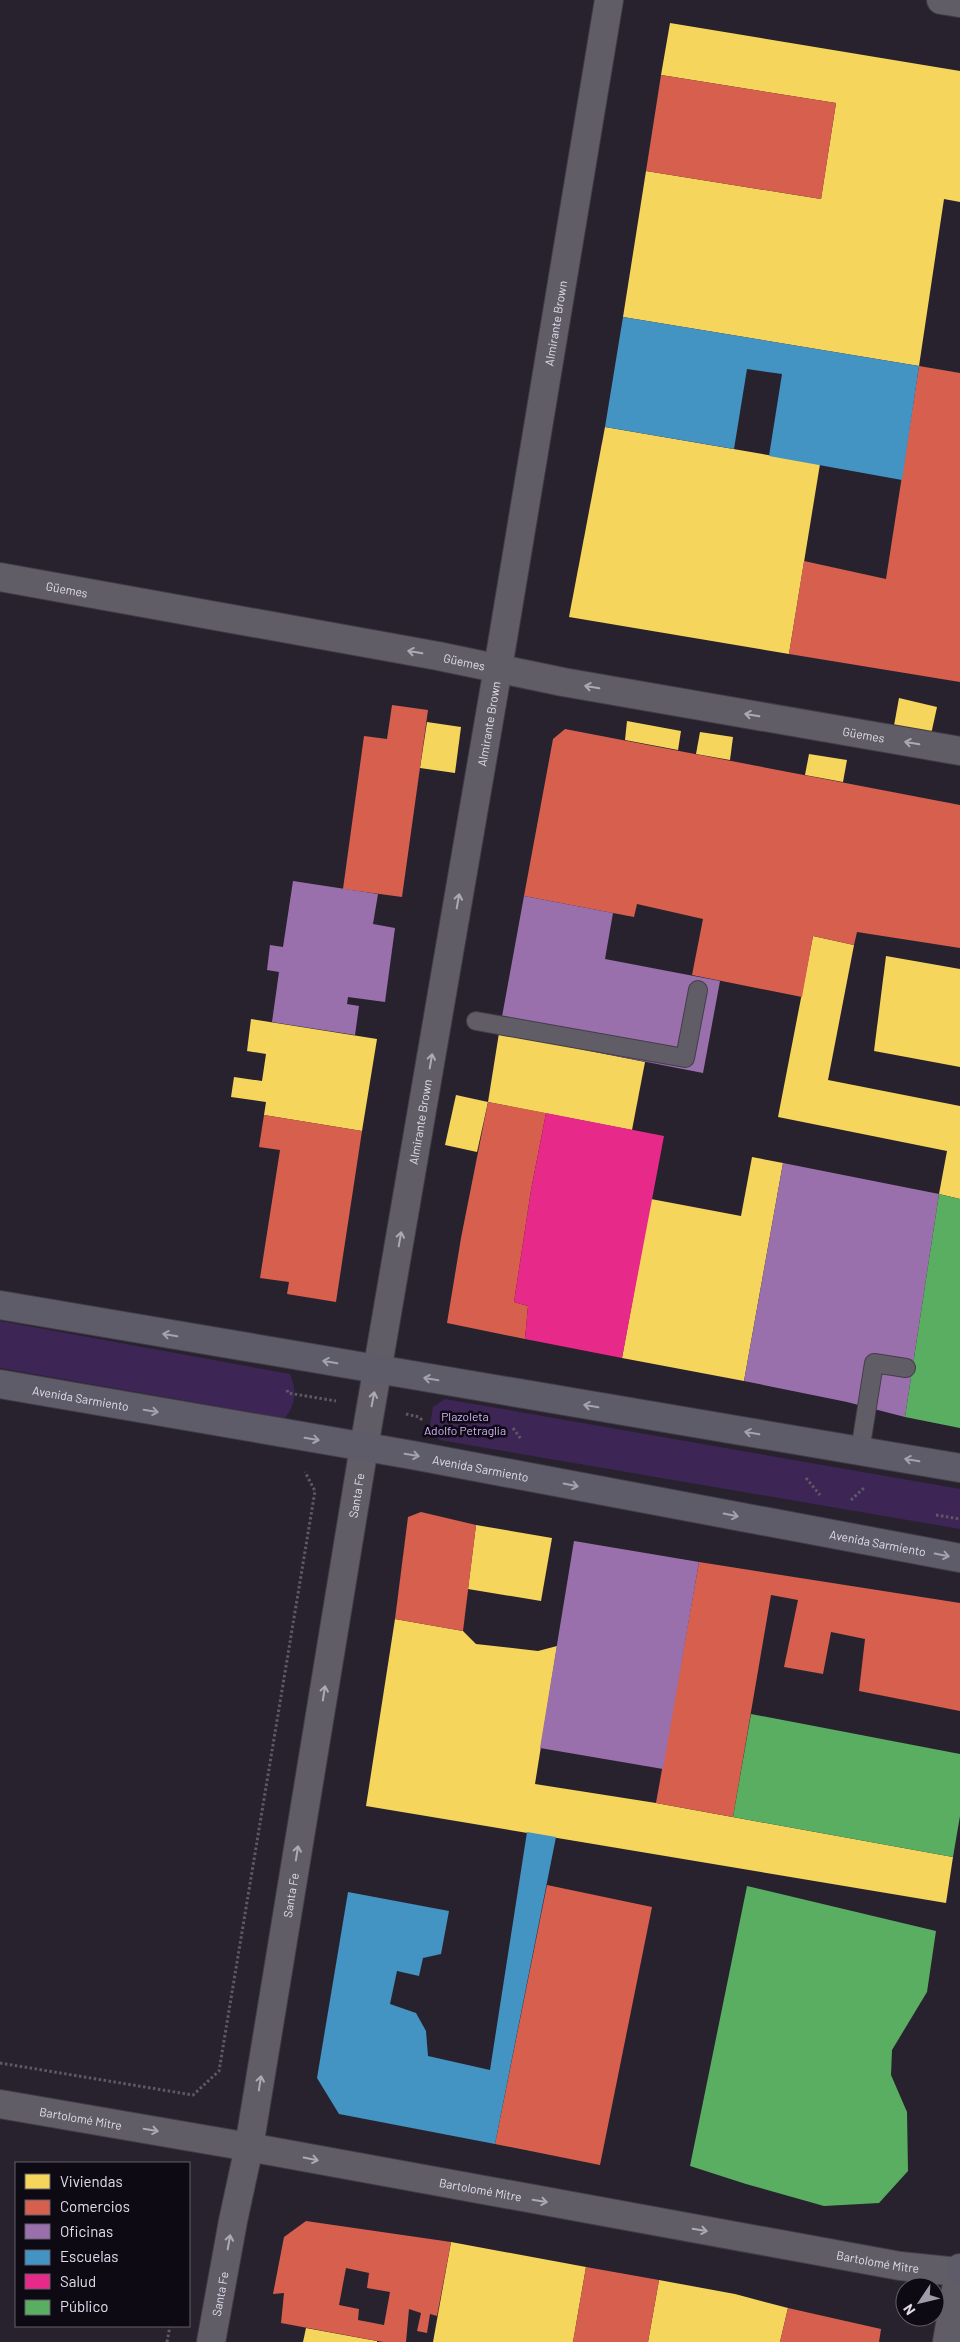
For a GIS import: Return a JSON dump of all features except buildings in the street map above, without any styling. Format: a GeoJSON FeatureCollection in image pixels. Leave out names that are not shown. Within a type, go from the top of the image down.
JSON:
{"type":"FeatureCollection","features":[{"type":"Feature","properties":{"kind":"main road"},"geometry":{"type":"LineString","coordinates":[[0,1305],[960,1468]]}},
{"type":"Feature","properties":{"kind":"main road","name":"Avenida Sarmiento"},"geometry":{"type":"LineString","coordinates":[[0,1384],[364,1447],[960,1558]]}},
{"type":"Feature","properties":{"kind":"street","name":"Almirante Brown"},"geometry":{"type":"LineString","coordinates":[[364,1447],[498,668],[609,0]]}},
{"type":"Feature","properties":{"kind":"street"},"geometry":{"type":"LineString","coordinates":[[941,0],[960,3]]}},
{"type":"Feature","properties":{"kind":"street","name":"Güemes"},"geometry":{"type":"LineString","coordinates":[[0,577],[498,668],[563,682],[960,751]]}},
{"type":"Feature","properties":{"kind":"street","name":"Santa Fe"},"geometry":{"type":"LineString","coordinates":[[211,2342],[249,2147],[364,1447]]}},
{"type":"Feature","properties":{"kind":"street","name":"Bartolomé Mitre"},"geometry":{"type":"LineString","coordinates":[[0,2104],[249,2147],[900,2266],[960,2271]]}},
{"type":"Feature","properties":{"kind":"street"},"geometry":{"type":"LineString","coordinates":[[946,2342],[960,2271]]}},
{"type":"Feature","properties":{"kind":"lane"},"geometry":{"type":"LineString","coordinates":[[476,1021],[685,1058],[698,990]]}},
{"type":"Feature","properties":{"kind":"lane"},"geometry":{"type":"LineString","coordinates":[[860,1451],[874,1363],[906,1368]]}},
{"type":"Feature","properties":{"kind":"path"},"geometry":{"type":"LineString","coordinates":[[0,2063],[192,2095],[219,2071],[315,1491]]}},
{"type":"Feature","properties":{"kind":"path"},"geometry":{"type":"LineString","coordinates":[[167,2342],[170,2327]]}},
{"type":"Feature","properties":{"kind":"green space"},"geometry":{"type":"Polygon","coordinates":[[[0,1321],[290,1374],[294,1386],[293,1402],[285,1418],[0,1368],[0,1321]]]}},
{"type":"Feature","properties":{"kind":"green space","name":"Plazoleta Adolfo Petraglia"},"geometry":{"type":"Polygon","coordinates":[[[445,1399],[960,1489],[960,1529],[440,1440],[429,1431],[433,1407],[445,1399]]]}}]}
